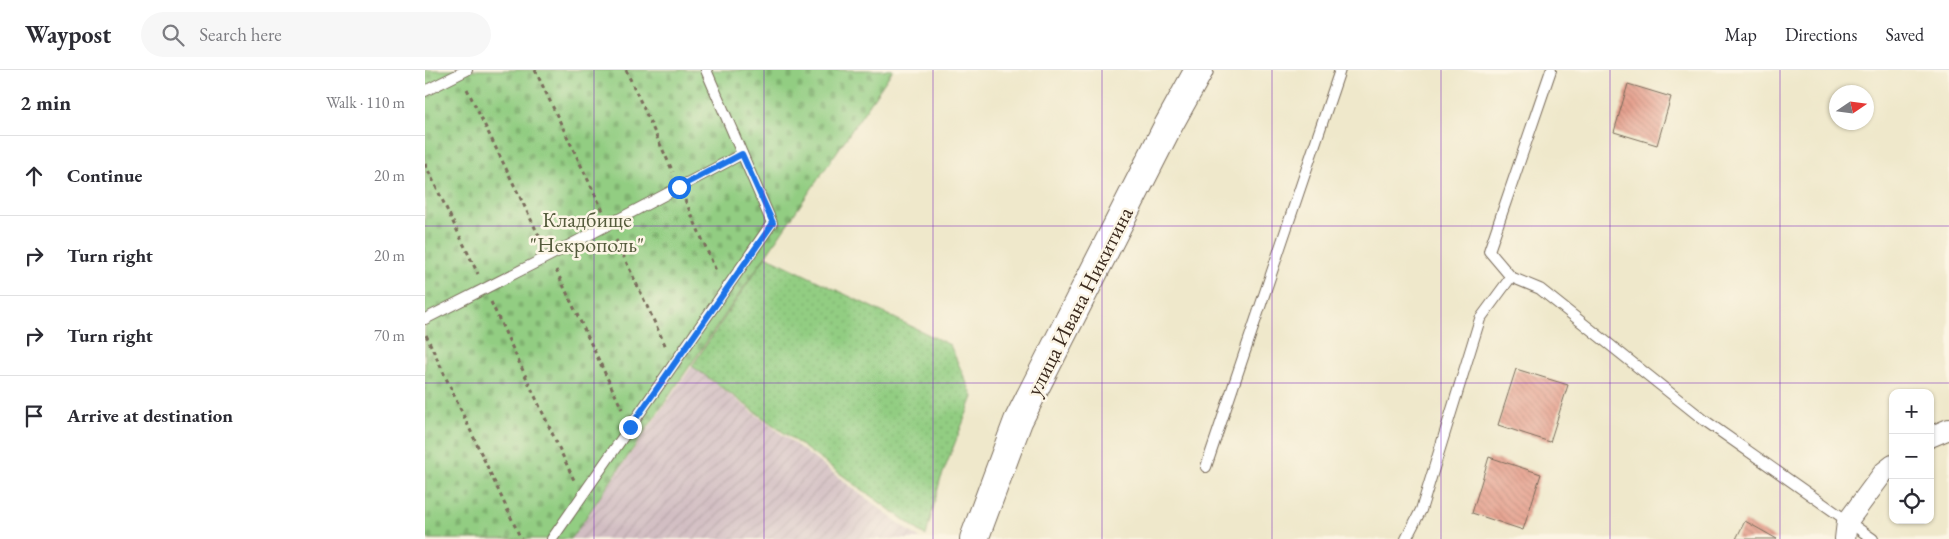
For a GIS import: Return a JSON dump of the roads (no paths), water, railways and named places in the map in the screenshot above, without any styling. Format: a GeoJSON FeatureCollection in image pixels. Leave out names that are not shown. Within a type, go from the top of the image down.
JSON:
{"type":"FeatureCollection","features":[{"type":"Feature","properties":{"kind":"main road","name":"улица Ивана Никитина"},"geometry":{"type":"LineString","coordinates":[[974,539],[1018,421],[1163,135],[1199,70]]}},
{"type":"Feature","properties":{"kind":"street"},"geometry":{"type":"LineString","coordinates":[[1934,435],[1949,429]]}},
{"type":"Feature","properties":{"kind":"street"},"geometry":{"type":"LineString","coordinates":[[1846,530],[1884,472],[1889,468]]}},
{"type":"Feature","properties":{"kind":"lane"},"geometry":{"type":"LineString","coordinates":[[425,91],[467,70]]}},
{"type":"Feature","properties":{"kind":"lane"},"geometry":{"type":"LineString","coordinates":[[552,539],[773,223],[706,70]]}},
{"type":"Feature","properties":{"kind":"lane"},"geometry":{"type":"LineString","coordinates":[[1206,466],[1340,70]]}},
{"type":"Feature","properties":{"kind":"lane"},"geometry":{"type":"LineString","coordinates":[[1551,70],[1489,251],[1511,277],[1540,289],[1846,530],[1873,539]]}},
{"type":"Feature","properties":{"kind":"lane"},"geometry":{"type":"LineString","coordinates":[[425,319],[742,154]]}},
{"type":"Feature","properties":{"kind":"lane"},"geometry":{"type":"LineString","coordinates":[[1407,539],[1421,510],[1480,319],[1511,277]]}},
{"type":"Feature","properties":{"kind":"park label","name":"Кладбище \"Некрополь\""},"geometry":{"type":"Point","coordinates":[587,232]}}]}
